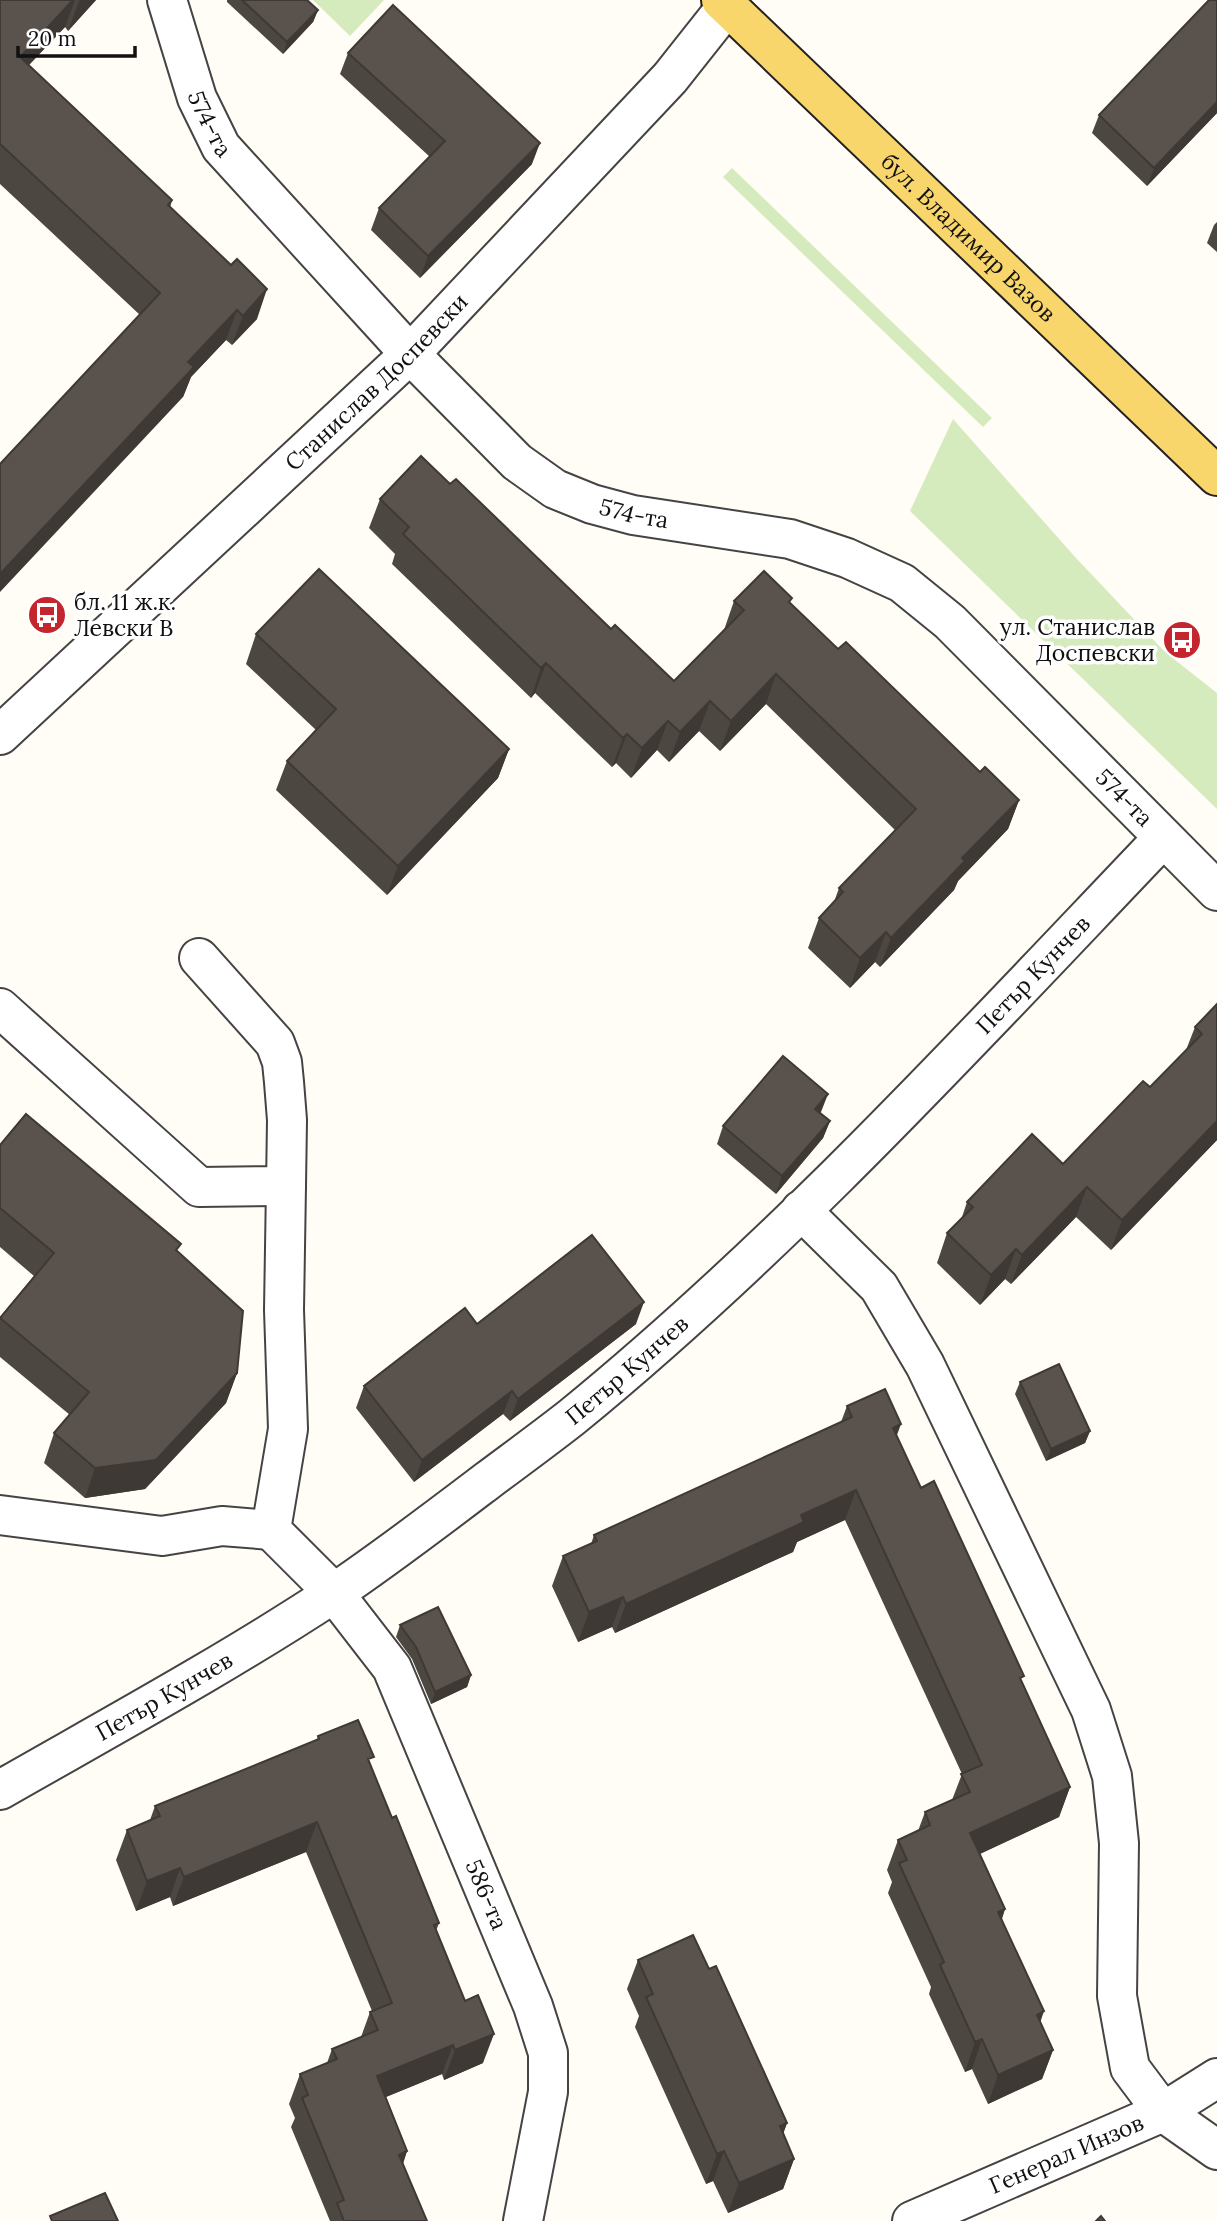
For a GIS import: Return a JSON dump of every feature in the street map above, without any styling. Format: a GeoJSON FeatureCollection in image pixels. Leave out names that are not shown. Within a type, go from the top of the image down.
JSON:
{"type":"FeatureCollection","features":[{"type":"Feature","properties":{"kind":"main road","name":"бул. Владимир Вазов"},"geometry":{"type":"LineString","coordinates":[[724,3],[1217,475]]}},
{"type":"Feature","properties":{"kind":"street","name":"574-та"},"geometry":{"type":"LineString","coordinates":[[167,0],[197,98],[221,147],[410,354],[517,461],[555,489],[592,504],[633,515],[790,539],[847,558],[902,583],[950,622],[1217,891]]}},
{"type":"Feature","properties":{"kind":"street","name":"Станислав Доспевски"},"geometry":{"type":"LineString","coordinates":[[0,735],[410,354],[670,78],[724,3]]}},
{"type":"Feature","properties":{"kind":"street","name":"Петър Кунчев"},"geometry":{"type":"LineString","coordinates":[[0,1790],[172,1691],[334,1593],[572,1417],[705,1301],[801,1210],[900,1113],[1163,838]]}},
{"type":"Feature","properties":{"kind":"street"},"geometry":{"type":"LineString","coordinates":[[0,1515],[162,1536],[222,1526],[271,1530],[288,1429],[284,1310],[287,1120],[282,1062],[275,1043],[199,958]]}},
{"type":"Feature","properties":{"kind":"street"},"geometry":{"type":"LineString","coordinates":[[0,1008],[199,1187],[286,1186]]}},
{"type":"Feature","properties":{"kind":"street"},"geometry":{"type":"LineString","coordinates":[[801,1210],[879,1287],[918,1354],[1091,1710],[1112,1776],[1119,1843],[1120,1910],[1116,1996],[1130,2068],[1163,2112],[1217,2150]]}},
{"type":"Feature","properties":{"kind":"street","name":"586-та"},"geometry":{"type":"LineString","coordinates":[[271,1530],[334,1593],[393,1668],[533,2006],[548,2053],[548,2092],[523,2221]]}},
{"type":"Feature","properties":{"kind":"street","name":"Генерал Инзов"},"geometry":{"type":"LineString","coordinates":[[912,2221],[1163,2112],[1217,2078]]}},
{"type":"Feature","properties":{"kind":"green space"},"geometry":{"type":"Polygon","coordinates":[[[313,0],[384,0],[350,36],[313,0]]]}},
{"type":"Feature","properties":{"kind":"green space"},"geometry":{"type":"Polygon","coordinates":[[[732,168],[992,418],[983,427],[723,177],[732,168]]]}},
{"type":"Feature","properties":{"kind":"green space"},"geometry":{"type":"Polygon","coordinates":[[[953,419],[1076,558],[1165,652],[1217,693],[1217,809],[910,511],[953,419]]]}},
{"type":"Feature","properties":{"kind":"building"},"geometry":{"type":"Polygon","coordinates":[[[0,0],[73,0],[20,57],[172,200],[168,205],[231,265],[237,259],[267,289],[243,316],[237,310],[188,362],[194,367],[0,574],[0,464],[160,293],[0,144],[0,0]]]}},
{"type":"Feature","properties":{"kind":"building"},"geometry":{"type":"Polygon","coordinates":[[[242,0],[307,0],[318,10],[287,42],[242,0]]]}},
{"type":"Feature","properties":{"kind":"building"},"geometry":{"type":"Polygon","coordinates":[[[1209,0],[1217,0],[1217,102],[1154,168],[1099,115],[1209,0]]]}},
{"type":"Feature","properties":{"kind":"building"},"geometry":{"type":"Polygon","coordinates":[[[393,5],[540,143],[428,256],[379,208],[445,141],[348,53],[393,5]]]}},
{"type":"Feature","properties":{"kind":"building"},"geometry":{"type":"Polygon","coordinates":[[[421,456],[450,484],[456,479],[611,629],[615,625],[674,681],[744,610],[734,601],[764,571],[792,598],[789,602],[838,649],[846,642],[980,772],[985,767],[1019,800],[962,858],[965,861],[891,938],[886,932],[860,958],[819,918],[843,892],[839,888],[916,809],[776,674],[731,721],[710,701],[680,732],[668,721],[642,748],[627,734],[623,738],[546,663],[541,668],[403,534],[409,527],[380,499],[421,456]]]}},
{"type":"Feature","properties":{"kind":"building"},"geometry":{"type":"Polygon","coordinates":[[[319,569],[509,749],[398,866],[287,761],[336,709],[256,634],[319,569]]]}},
{"type":"Feature","properties":{"kind":"building"},"geometry":{"type":"Polygon","coordinates":[[[1217,1004],[1217,1121],[1122,1220],[1087,1187],[1022,1255],[1016,1249],[991,1275],[947,1233],[973,1207],[967,1202],[1032,1134],[1063,1164],[1143,1081],[1150,1087],[1202,1034],[1195,1027],[1217,1004]]]}},
{"type":"Feature","properties":{"kind":"building"},"geometry":{"type":"Polygon","coordinates":[[[783,1056],[828,1094],[815,1109],[830,1121],[782,1176],[723,1126],[783,1056]]]}},
{"type":"Feature","properties":{"kind":"building"},"geometry":{"type":"Polygon","coordinates":[[[26,1114],[181,1244],[176,1250],[243,1311],[237,1373],[156,1460],[95,1468],[54,1433],[89,1392],[0,1318],[54,1253],[0,1208],[0,1145],[26,1114]]]}},
{"type":"Feature","properties":{"kind":"building"},"geometry":{"type":"Polygon","coordinates":[[[592,1235],[644,1302],[518,1399],[512,1391],[422,1460],[364,1386],[465,1308],[477,1324],[592,1235]]]}},
{"type":"Feature","properties":{"kind":"building"},"geometry":{"type":"Polygon","coordinates":[[[1059,1364],[1090,1431],[1051,1449],[1020,1382],[1059,1364]]]}},
{"type":"Feature","properties":{"kind":"building"},"geometry":{"type":"Polygon","coordinates":[[[885,1389],[901,1424],[893,1428],[921,1488],[934,1481],[1024,1676],[1020,1678],[1070,1787],[970,1833],[1005,1909],[998,1912],[1044,2011],[1037,2015],[1053,2050],[998,2075],[982,2039],[975,2042],[940,1965],[944,1962],[899,1863],[907,1860],[898,1840],[930,1825],[925,1812],[970,1792],[961,1774],[982,1765],[856,1490],[801,1515],[804,1522],[626,1604],[623,1597],[589,1612],[563,1556],[597,1541],[594,1535],[852,1417],[847,1406],[885,1389]]]}},
{"type":"Feature","properties":{"kind":"building"},"geometry":{"type":"Polygon","coordinates":[[[438,1607],[471,1675],[435,1692],[416,1647],[400,1625],[438,1607]]]}},
{"type":"Feature","properties":{"kind":"building"},"geometry":{"type":"Polygon","coordinates":[[[358,1720],[374,1757],[368,1759],[392,1818],[396,1816],[439,1923],[434,1925],[465,2001],[478,1995],[494,2034],[455,2050],[453,2045],[377,2076],[407,2151],[399,2155],[427,2221],[344,2221],[337,2203],[344,2200],[302,2098],[308,2095],[300,2074],[337,2059],[332,2049],[378,2030],[370,2012],[392,2003],[317,1822],[184,1877],[180,1868],[147,1881],[127,1830],[160,1816],[155,1806],[319,1739],[318,1736],[358,1720]]]}},
{"type":"Feature","properties":{"kind":"building"},"geometry":{"type":"Polygon","coordinates":[[[693,1935],[709,1969],[716,1966],[787,2123],[780,2126],[794,2159],[739,2183],[724,2151],[717,2154],[646,1997],[653,1994],[638,1960],[693,1935]]]}},
{"type":"Feature","properties":{"kind":"building"},"geometry":{"type":"Polygon","coordinates":[[[105,2193],[118,2221],[52,2221],[50,2216],[105,2193]]]}},
{"type":"Feature","properties":{"kind":"place","name":"бл. 11 ж.к. Левски В"},"geometry":{"type":"Point","coordinates":[47,615]}},
{"type":"Feature","properties":{"kind":"place","name":"ул. Станислав Доспевски"},"geometry":{"type":"Point","coordinates":[1182,640]}}]}
